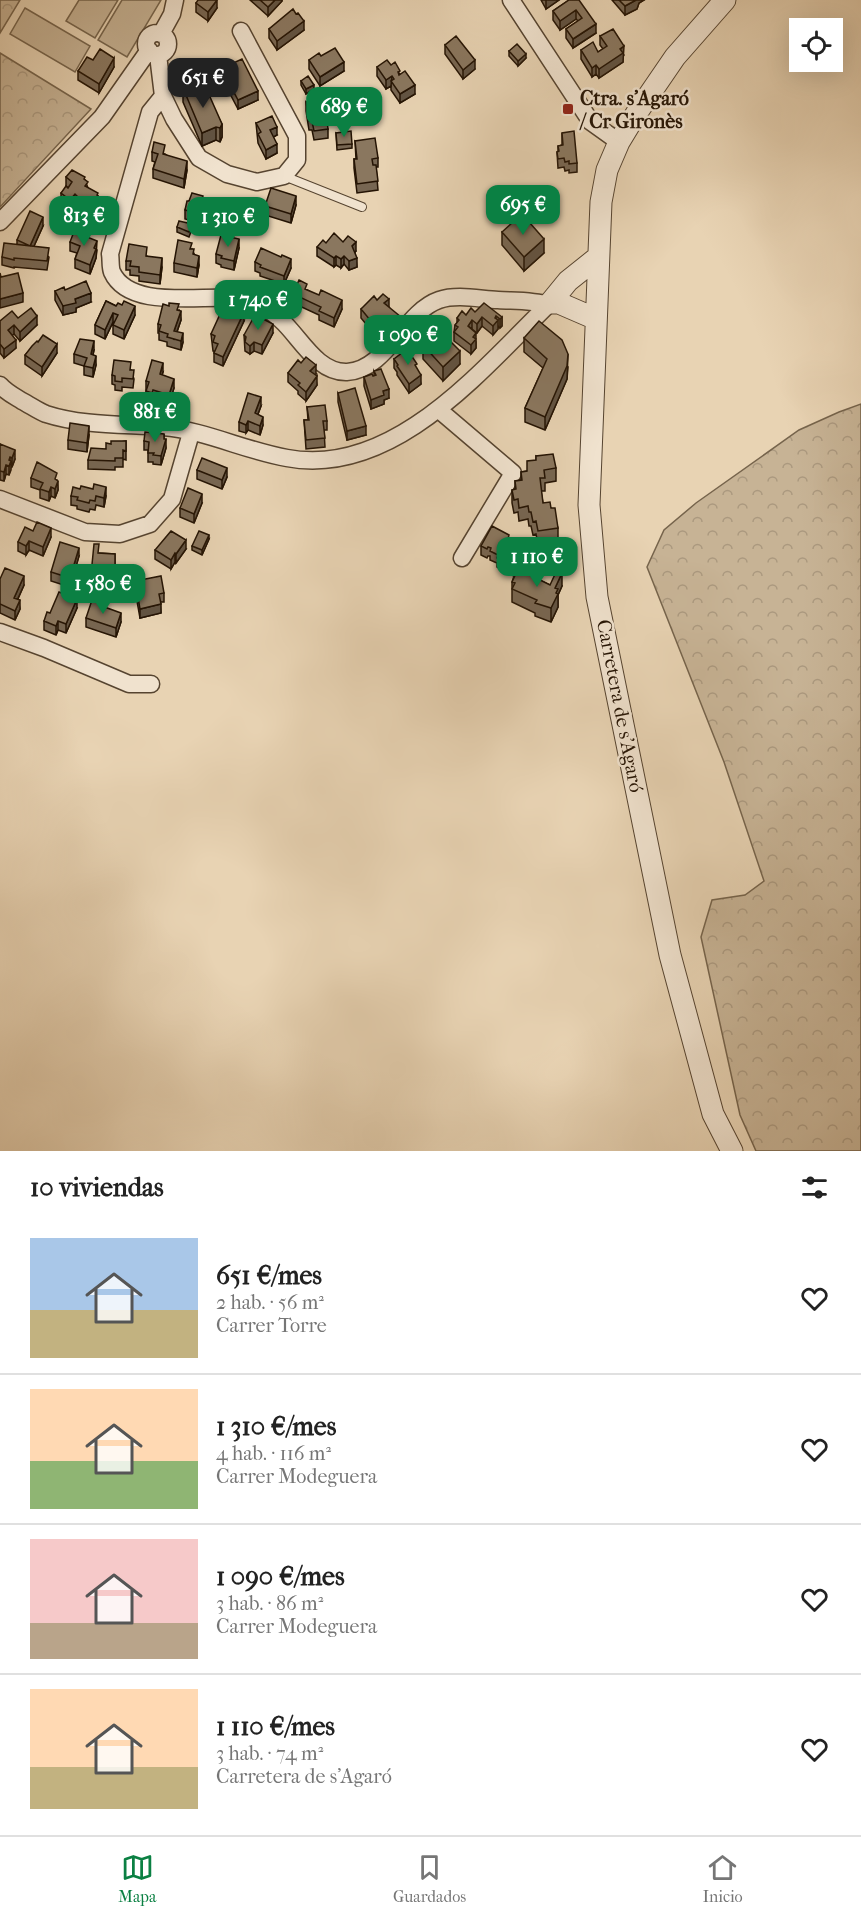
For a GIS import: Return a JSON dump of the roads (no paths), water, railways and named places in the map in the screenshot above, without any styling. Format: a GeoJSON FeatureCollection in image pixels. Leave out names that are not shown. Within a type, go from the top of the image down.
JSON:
{"type":"FeatureCollection","features":[{"type":"Feature","properties":{"kind":"street"},"geometry":{"type":"LineString","coordinates":[[175,0],[172,14],[161,34],[154,34],[148,38],[147,45],[153,53],[163,96],[174,119],[199,158],[227,174],[256,183],[284,176],[297,160],[297,136],[241,31]]}},
{"type":"Feature","properties":{"kind":"street"},"geometry":{"type":"LineString","coordinates":[[511,0],[591,122],[619,142]]}},
{"type":"Feature","properties":{"kind":"street","name":"Carretera de s'Agaró"},"geometry":{"type":"LineString","coordinates":[[725,0],[675,57],[619,142],[607,170],[601,202],[598,257],[589,505],[597,597],[670,955],[713,1114],[732,1151]]}},
{"type":"Feature","properties":{"kind":"street"},"geometry":{"type":"LineString","coordinates":[[0,222],[102,117],[153,53]]}},
{"type":"Feature","properties":{"kind":"street"},"geometry":{"type":"LineString","coordinates":[[163,96],[150,112],[110,254],[112,272],[123,285],[141,294],[165,298],[240,299],[263,307],[281,320],[313,356],[331,369],[347,372],[362,368],[378,357],[423,310],[437,301],[453,297],[559,303],[574,309],[596,302]]}},
{"type":"Feature","properties":{"kind":"street"},"geometry":{"type":"LineString","coordinates":[[0,385],[6,392],[35,408],[79,422],[175,428],[287,459],[319,461],[356,454],[394,438],[440,410],[488,366],[549,304],[568,281],[598,257]]}},
{"type":"Feature","properties":{"kind":"street"},"geometry":{"type":"LineString","coordinates":[[568,281],[596,302]]}},
{"type":"Feature","properties":{"kind":"street"},"geometry":{"type":"LineString","coordinates":[[440,410],[513,473],[462,558]]}},
{"type":"Feature","properties":{"kind":"street"},"geometry":{"type":"LineString","coordinates":[[0,499],[85,532],[120,534],[150,524],[172,499],[191,433]]}},
{"type":"Feature","properties":{"kind":"street"},"geometry":{"type":"LineString","coordinates":[[0,632],[129,684],[151,684]]}},
{"type":"Feature","properties":{"kind":"lane"},"geometry":{"type":"LineString","coordinates":[[284,176],[362,207]]}},
{"type":"Feature","properties":{"kind":"place","name":"Ctra. s'Agaró / Cr Gironès"},"geometry":{"type":"Point","coordinates":[568,109]}}]}
